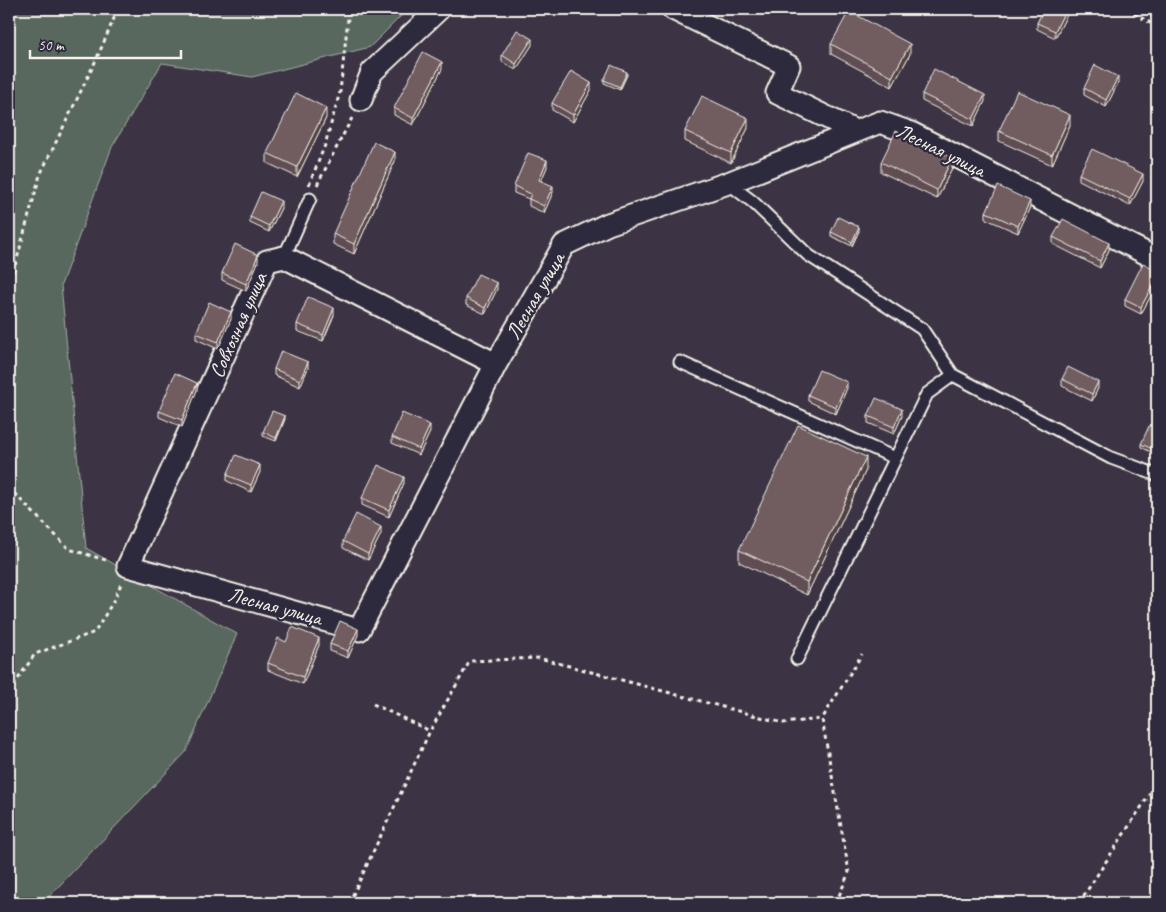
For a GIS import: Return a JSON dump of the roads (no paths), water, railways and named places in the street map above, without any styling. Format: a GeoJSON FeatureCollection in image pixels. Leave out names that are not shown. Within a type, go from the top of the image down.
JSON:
{"type":"FeatureCollection","features":[{"type":"Feature","properties":{"kind":"street"},"geometry":{"type":"LineString","coordinates":[[361,100],[372,72],[439,9]]}},
{"type":"Feature","properties":{"kind":"street"},"geometry":{"type":"LineString","coordinates":[[673,9],[790,66],[777,93],[855,131]]}},
{"type":"Feature","properties":{"kind":"street","name":"Лесная улица"},"geometry":{"type":"LineString","coordinates":[[128,566],[359,630],[496,364],[564,245],[608,224],[728,183],[880,122],[911,134],[1157,259]]}},
{"type":"Feature","properties":{"kind":"street","name":"Совхозная улица"},"geometry":{"type":"LineString","coordinates":[[128,566],[266,261],[284,256],[496,364]]}},
{"type":"Feature","properties":{"kind":"lane"},"geometry":{"type":"LineString","coordinates":[[728,183],[752,202],[808,255],[922,329],[953,375],[1111,458],[1157,476]]}},
{"type":"Feature","properties":{"kind":"lane"},"geometry":{"type":"LineString","coordinates":[[284,256],[308,195]]}},
{"type":"Feature","properties":{"kind":"lane"},"geometry":{"type":"LineString","coordinates":[[680,362],[895,458]]}},
{"type":"Feature","properties":{"kind":"lane"},"geometry":{"type":"LineString","coordinates":[[797,660],[927,394],[953,375]]}}]}
